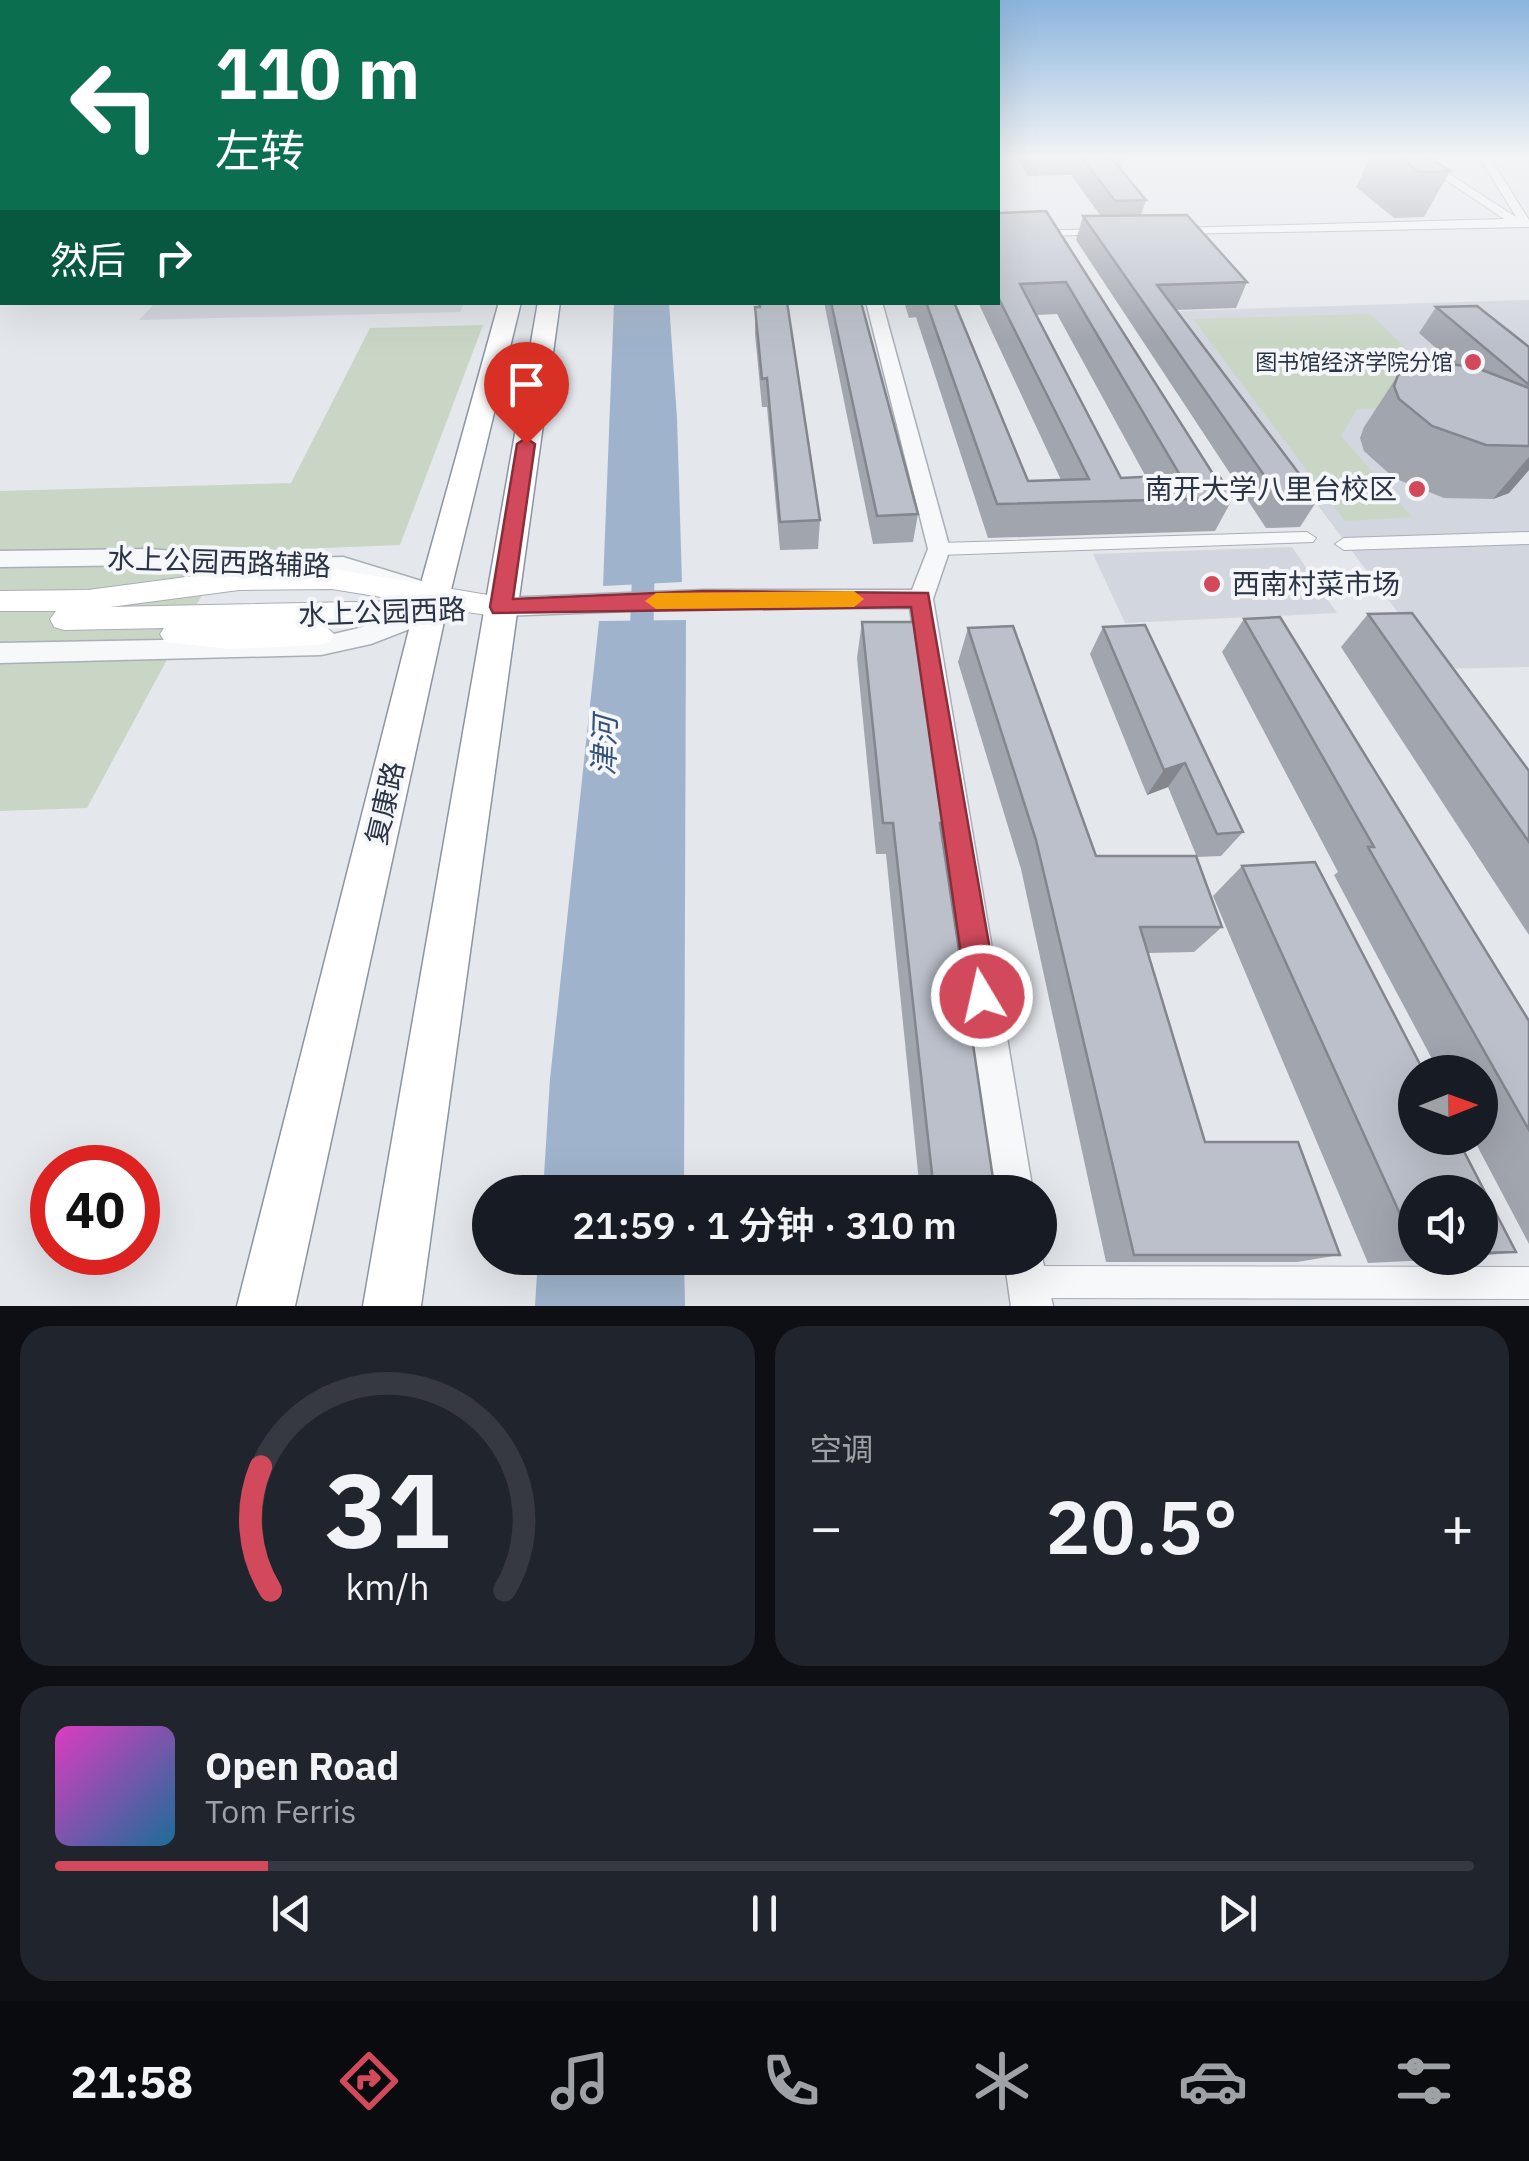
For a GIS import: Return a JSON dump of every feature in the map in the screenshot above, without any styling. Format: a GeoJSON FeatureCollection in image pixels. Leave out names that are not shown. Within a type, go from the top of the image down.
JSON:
{"type":"FeatureCollection","features":[{"type":"Feature","properties":{"kind":"highway","name":"复康路"},"geometry":{"type":"LineString","coordinates":[[266,1306],[432,603],[509,305]]}},
{"type":"Feature","properties":{"kind":"highway"},"geometry":{"type":"LineString","coordinates":[[392,1306],[549,305]]}},
{"type":"Feature","properties":{"kind":"main road"},"geometry":{"type":"LineString","coordinates":[[0,602],[84,609],[432,603]]}},
{"type":"Feature","properties":{"kind":"main road","name":"水上公园西路"},"geometry":{"type":"LineString","coordinates":[[432,603],[500,607]]}},
{"type":"Feature","properties":{"kind":"main road"},"geometry":{"type":"LineString","coordinates":[[0,620],[84,609],[229,638],[325,633],[432,603]]}},
{"type":"Feature","properties":{"kind":"street"},"geometry":{"type":"LineString","coordinates":[[1157,231],[1523,223]]}},
{"type":"Feature","properties":{"kind":"street"},"geometry":{"type":"LineString","coordinates":[[1000,235],[1117,232]]}},
{"type":"Feature","properties":{"kind":"street"},"geometry":{"type":"LineString","coordinates":[[875,305],[940,549],[921,599],[1011,1175]]}},
{"type":"Feature","properties":{"kind":"street"},"geometry":{"type":"LineString","coordinates":[[940,549],[1306,538]]}},
{"type":"Feature","properties":{"kind":"street"},"geometry":{"type":"LineString","coordinates":[[1344,544],[1529,538]]}},
{"type":"Feature","properties":{"kind":"street","name":"水上公园西路辅路"},"geometry":{"type":"LineString","coordinates":[[0,559],[150,557],[261,567],[342,566],[432,603]]}},
{"type":"Feature","properties":{"kind":"street"},"geometry":{"type":"LineString","coordinates":[[500,607],[704,599],[921,599]]}},
{"type":"Feature","properties":{"kind":"street"},"geometry":{"type":"LineString","coordinates":[[0,653],[321,646],[362,637],[432,603]]}},
{"type":"Feature","properties":{"kind":"street"},"geometry":{"type":"LineString","coordinates":[[1028,1282],[1529,1283]]}},
{"type":"Feature","properties":{"kind":"shaded area","name":"南开大学八里台校区"},"geometry":{"type":"Polygon","coordinates":[[[1529,300],[1529,667],[1440,669],[1173,311],[1529,300]]]}},
{"type":"Feature","properties":{"kind":"shaded area"},"geometry":{"type":"Polygon","coordinates":[[[152,305],[463,305],[460,312],[139,320],[152,305]]]}},
{"type":"Feature","properties":{"kind":"shaded area","name":"西南村菜市场"},"geometry":{"type":"Polygon","coordinates":[[[1292,547],[1337,613],[1125,623],[1093,554],[1292,547]]]}},
{"type":"Feature","properties":{"kind":"green space"},"geometry":{"type":"Polygon","coordinates":[[[1370,314],[1466,405],[1357,409],[1341,436],[1412,517],[1345,521],[1193,319],[1370,314]]]}},
{"type":"Feature","properties":{"kind":"green space"},"geometry":{"type":"Polygon","coordinates":[[[483,325],[400,545],[225,552],[87,808],[0,811],[0,491],[291,483],[370,328],[483,325]]]}},
{"type":"Feature","properties":{"kind":"water"},"geometry":{"type":"Polygon","coordinates":[[[614,305],[669,305],[682,582],[603,586],[614,305]]]}},
{"type":"Feature","properties":{"kind":"water"},"geometry":{"type":"Polygon","coordinates":[[[686,620],[684,1175],[544,1175],[550,1079],[599,621],[686,620]]]}},
{"type":"Feature","properties":{"kind":"water"},"geometry":{"type":"Polygon","coordinates":[[[537,1275],[684,1275],[685,1306],[535,1306],[537,1275]]]}},
{"type":"Feature","properties":{"kind":"building"},"geometry":{"type":"Polygon","coordinates":[[[1000,219],[1051,219],[1213,474],[1218,474],[1233,498],[997,504],[927,305],[955,305],[1028,481],[1089,479],[1000,301],[1000,219]],[[1066,282],[1020,284],[1121,478],[1180,475],[1066,282]]]}},
{"type":"Feature","properties":{"kind":"building"},"geometry":{"type":"Polygon","coordinates":[[[1085,219],[1191,219],[1247,282],[1157,285],[1318,499],[1282,501],[1085,219]]]}},
{"type":"Feature","properties":{"kind":"building"},"geometry":{"type":"Polygon","coordinates":[[[787,305],[820,520],[780,522],[767,378],[762,379],[755,307],[787,305]]]}},
{"type":"Feature","properties":{"kind":"building"},"geometry":{"type":"Polygon","coordinates":[[[832,305],[862,305],[918,514],[877,516],[832,305]]]}},
{"type":"Feature","properties":{"kind":"building"},"geometry":{"type":"Polygon","coordinates":[[[1477,306],[1529,347],[1529,385],[1436,307],[1477,306]]]}},
{"type":"Feature","properties":{"kind":"building"},"geometry":{"type":"Polygon","coordinates":[[[1451,364],[1477,368],[1529,388],[1529,446],[1486,445],[1432,426],[1399,399],[1394,386],[1398,375],[1409,368],[1451,364]]]}},
{"type":"Feature","properties":{"kind":"building"},"geometry":{"type":"Polygon","coordinates":[[[1412,613],[1529,771],[1529,842],[1368,614],[1412,613]]]}},
{"type":"Feature","properties":{"kind":"building"},"geometry":{"type":"Polygon","coordinates":[[[1280,617],[1529,1021],[1529,1130],[1498,1076],[1498,1055],[1486,1055],[1244,619],[1280,617]]]}},
{"type":"Feature","properties":{"kind":"building"},"geometry":{"type":"Polygon","coordinates":[[[862,622],[914,622],[946,823],[940,823],[992,1175],[932,1175],[893,823],[883,823],[862,622]]]}},
{"type":"Feature","properties":{"kind":"building"},"geometry":{"type":"Polygon","coordinates":[[[1145,625],[1243,832],[1217,834],[1185,763],[1164,770],[1103,627],[1145,625]]]}},
{"type":"Feature","properties":{"kind":"building"},"geometry":{"type":"Polygon","coordinates":[[[1013,626],[1096,856],[1196,856],[1222,927],[1140,927],[1205,1142],[1298,1142],[1340,1255],[1134,1255],[1036,840],[968,628],[1013,626]]]}},
{"type":"Feature","properties":{"kind":"building"},"geometry":{"type":"Polygon","coordinates":[[[1315,862],[1415,1055],[1398,1055],[1398,1155],[1466,1155],[1476,1175],[1398,1175],[1398,1210],[1242,866],[1315,862]]]}},
{"type":"Feature","properties":{"kind":"building"},"geometry":{"type":"Polygon","coordinates":[[[1498,1217],[1516,1252],[1498,1252],[1498,1217]]]}},
{"type":"Feature","properties":{"kind":"waterway","name":"津河"},"geometry":{"type":"LineString","coordinates":[[641,652],[644,552]]}},
{"type":"Feature","properties":{"kind":"slow traffic"},"geometry":{"type":"LineString","coordinates":[[656,601],[854,599]]}},
{"type":"Feature","properties":{"kind":"place","name":"图书馆经济学院分馆"},"geometry":{"type":"Point","coordinates":[1473,362]}},
{"type":"Feature","properties":{"kind":"place","name":"南开大学八里台校区"},"geometry":{"type":"Point","coordinates":[1417,489]}},
{"type":"Feature","properties":{"kind":"place","name":"西南村菜市场"},"geometry":{"type":"Point","coordinates":[1212,584]}},
{"type":"Feature","properties":{"kind":"route"},"geometry":{"type":"LineString","coordinates":[[526,444],[500,607],[704,599],[921,599],[982,996]]}}]}
